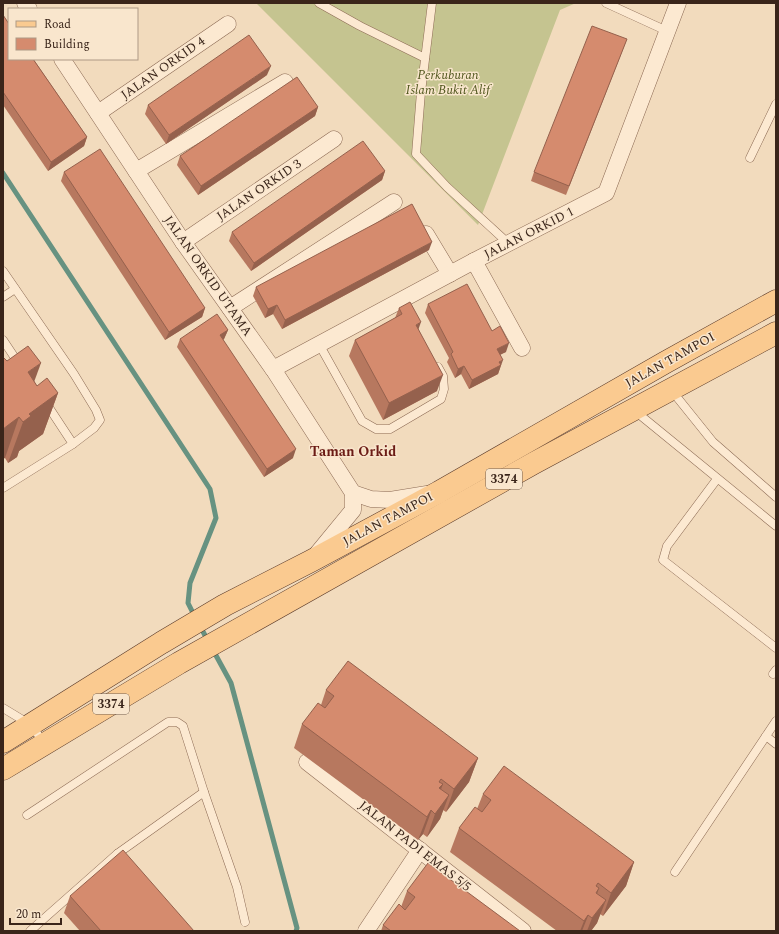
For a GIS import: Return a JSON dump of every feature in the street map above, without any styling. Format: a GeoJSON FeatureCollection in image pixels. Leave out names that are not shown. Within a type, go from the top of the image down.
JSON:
{"type":"FeatureCollection","features":[{"type":"Feature","properties":{"kind":"main road","name":"JALAN TAMPOI"},"geometry":{"type":"LineString","coordinates":[[3,742],[161,643],[225,605],[311,561],[439,492],[776,301]]}},
{"type":"Feature","properties":{"kind":"main road","name":"JALAN TAMPOI"},"geometry":{"type":"LineString","coordinates":[[3,769],[178,663],[534,463],[776,333]]}},
{"type":"Feature","properties":{"kind":"street","name":"JALAN ORKID 1"},"geometry":{"type":"LineString","coordinates":[[273,369],[319,344],[403,304],[450,274],[606,194],[678,3]]}},
{"type":"Feature","properties":{"kind":"street","name":"JALAN ORKID 4"},"geometry":{"type":"LineString","coordinates":[[98,113],[228,24]]}},
{"type":"Feature","properties":{"kind":"street","name":"JALAN ORKID UTAMA"},"geometry":{"type":"LineString","coordinates":[[63,60],[183,242],[273,369],[353,493]]}},
{"type":"Feature","properties":{"kind":"street"},"geometry":{"type":"LineString","coordinates":[[136,171],[285,82]]}},
{"type":"Feature","properties":{"kind":"street","name":"JALAN ORKID 3"},"geometry":{"type":"LineString","coordinates":[[183,242],[334,138]]}},
{"type":"Feature","properties":{"kind":"street"},"geometry":{"type":"LineString","coordinates":[[230,308],[394,202]]}},
{"type":"Feature","properties":{"kind":"street"},"geometry":{"type":"LineString","coordinates":[[426,234],[450,274]]}},
{"type":"Feature","properties":{"kind":"street"},"geometry":{"type":"LineString","coordinates":[[474,261],[522,348]]}},
{"type":"Feature","properties":{"kind":"street"},"geometry":{"type":"LineString","coordinates":[[311,561],[353,510],[353,493],[371,499],[390,500],[439,492]]}},
{"type":"Feature","properties":{"kind":"street","name":"JALAN PADI EMAS 5/5"},"geometry":{"type":"LineString","coordinates":[[307,762],[523,931]]}},
{"type":"Feature","properties":{"kind":"street"},"geometry":{"type":"LineString","coordinates":[[366,931],[420,850]]}},
{"type":"Feature","properties":{"kind":"lane"},"geometry":{"type":"LineString","coordinates":[[319,3],[360,26],[425,58]]}},
{"type":"Feature","properties":{"kind":"lane"},"geometry":{"type":"LineString","coordinates":[[432,3],[421,92],[416,154],[447,187],[508,243]]}},
{"type":"Feature","properties":{"kind":"lane"},"geometry":{"type":"LineString","coordinates":[[606,3],[667,31]]}},
{"type":"Feature","properties":{"kind":"lane"},"geometry":{"type":"LineString","coordinates":[[750,158],[776,104]]}},
{"type":"Feature","properties":{"kind":"lane"},"geometry":{"type":"LineString","coordinates":[[3,270],[74,374],[96,410],[100,420],[94,428],[73,444],[3,488]]}},
{"type":"Feature","properties":{"kind":"lane"},"geometry":{"type":"LineString","coordinates":[[3,297],[16,289]]}},
{"type":"Feature","properties":{"kind":"lane"},"geometry":{"type":"LineString","coordinates":[[3,340],[25,372]]}},
{"type":"Feature","properties":{"kind":"lane"},"geometry":{"type":"LineString","coordinates":[[319,344],[362,421],[376,429],[390,429],[441,399],[444,390],[442,376],[435,362]]}},
{"type":"Feature","properties":{"kind":"lane"},"geometry":{"type":"LineString","coordinates":[[670,389],[713,442],[776,497]]}},
{"type":"Feature","properties":{"kind":"lane"},"geometry":{"type":"LineString","coordinates":[[42,399],[73,444]]}},
{"type":"Feature","properties":{"kind":"lane"},"geometry":{"type":"LineString","coordinates":[[632,410],[776,526]]}},
{"type":"Feature","properties":{"kind":"lane"},"geometry":{"type":"LineString","coordinates":[[717,479],[667,546],[663,560],[776,648]]}},
{"type":"Feature","properties":{"kind":"lane"},"geometry":{"type":"LineString","coordinates":[[3,708],[31,725],[44,744]]}},
{"type":"Feature","properties":{"kind":"lane"},"geometry":{"type":"LineString","coordinates":[[675,872],[776,721]]}},
{"type":"Feature","properties":{"kind":"lane"},"geometry":{"type":"LineString","coordinates":[[27,815],[168,722],[177,722],[183,726],[237,887],[245,922]]}},
{"type":"Feature","properties":{"kind":"lane"},"geometry":{"type":"LineString","coordinates":[[766,736],[776,744]]}},
{"type":"Feature","properties":{"kind":"lane"},"geometry":{"type":"LineString","coordinates":[[30,931],[117,854],[204,792]]}},
{"type":"Feature","properties":{"kind":"lane"},"geometry":{"type":"LineString","coordinates":[[117,854],[130,866]]}},
{"type":"Feature","properties":{"kind":"green space","name":"Perkuburan Islam Bukit Alif"},"geometry":{"type":"Polygon","coordinates":[[[256,3],[576,3],[560,10],[478,225],[256,3]]]}},
{"type":"Feature","properties":{"kind":"building"},"geometry":{"type":"Polygon","coordinates":[[[3,15],[8,22],[8,60],[34,60],[87,137],[51,162],[3,92],[3,15]]]}},
{"type":"Feature","properties":{"kind":"building"},"geometry":{"type":"Polygon","coordinates":[[[592,26],[627,39],[569,186],[534,172],[592,26]]]}},
{"type":"Feature","properties":{"kind":"building"},"geometry":{"type":"Polygon","coordinates":[[[249,35],[271,66],[169,135],[148,105],[249,35]]]}},
{"type":"Feature","properties":{"kind":"building"},"geometry":{"type":"Polygon","coordinates":[[[297,77],[318,107],[201,186],[180,156],[297,77]]]}},
{"type":"Feature","properties":{"kind":"building"},"geometry":{"type":"Polygon","coordinates":[[[363,141],[385,171],[254,263],[232,232],[363,141]]]}},
{"type":"Feature","properties":{"kind":"building"},"geometry":{"type":"Polygon","coordinates":[[[100,149],[205,308],[169,332],[64,172],[100,149]]]}},
{"type":"Feature","properties":{"kind":"building"},"geometry":{"type":"Polygon","coordinates":[[[412,204],[432,242],[285,320],[277,305],[268,309],[256,287],[412,204]]]}},
{"type":"Feature","properties":{"kind":"building"},"geometry":{"type":"Polygon","coordinates":[[[467,284],[492,331],[500,326],[509,343],[497,349],[503,360],[499,362],[501,365],[472,380],[464,366],[458,369],[451,354],[453,352],[428,304],[467,284]]]}},
{"type":"Feature","properties":{"kind":"building"},"geometry":{"type":"Polygon","coordinates":[[[410,302],[421,322],[416,325],[443,375],[389,403],[355,340],[402,314],[399,308],[410,302]]]}},
{"type":"Feature","properties":{"kind":"building"},"geometry":{"type":"Polygon","coordinates":[[[217,314],[228,330],[220,335],[296,449],[267,469],[180,339],[217,314]]]}},
{"type":"Feature","properties":{"kind":"building"},"geometry":{"type":"Polygon","coordinates":[[[28,346],[41,363],[28,372],[37,386],[47,378],[58,393],[29,414],[31,416],[23,422],[19,417],[3,429],[3,359],[4,358],[7,361],[28,346]]]}},
{"type":"Feature","properties":{"kind":"building"},"geometry":{"type":"Polygon","coordinates":[[[348,661],[478,758],[454,789],[441,779],[439,782],[443,784],[439,788],[449,795],[435,814],[431,810],[427,817],[302,724],[318,703],[325,708],[334,696],[326,690],[348,661]]]}},
{"type":"Feature","properties":{"kind":"building"},"geometry":{"type":"Polygon","coordinates":[[[504,766],[634,862],[611,893],[598,883],[596,886],[599,888],[596,893],[606,900],[592,918],[588,915],[584,921],[459,828],[475,807],[482,812],[491,800],[483,794],[504,766]]]}},
{"type":"Feature","properties":{"kind":"building"},"geometry":{"type":"Polygon","coordinates":[[[123,850],[194,931],[101,931],[70,896],[123,850]]]}},
{"type":"Feature","properties":{"kind":"building"},"geometry":{"type":"Polygon","coordinates":[[[428,863],[520,931],[391,931],[383,925],[399,904],[405,910],[415,897],[407,891],[428,863]]]}},
{"type":"Feature","properties":{"kind":"waterway"},"geometry":{"type":"LineString","coordinates":[[3,173],[210,489],[216,518],[190,583],[188,603],[195,617]]}},
{"type":"Feature","properties":{"kind":"waterway"},"geometry":{"type":"LineString","coordinates":[[200,626],[208,641]]}},
{"type":"Feature","properties":{"kind":"waterway"},"geometry":{"type":"LineString","coordinates":[[213,650],[231,683],[297,928],[296,931]]}},
{"type":"Feature","properties":{"kind":"district","name":"Taman Orkid"},"geometry":{"type":"Point","coordinates":[353,451]}}]}
